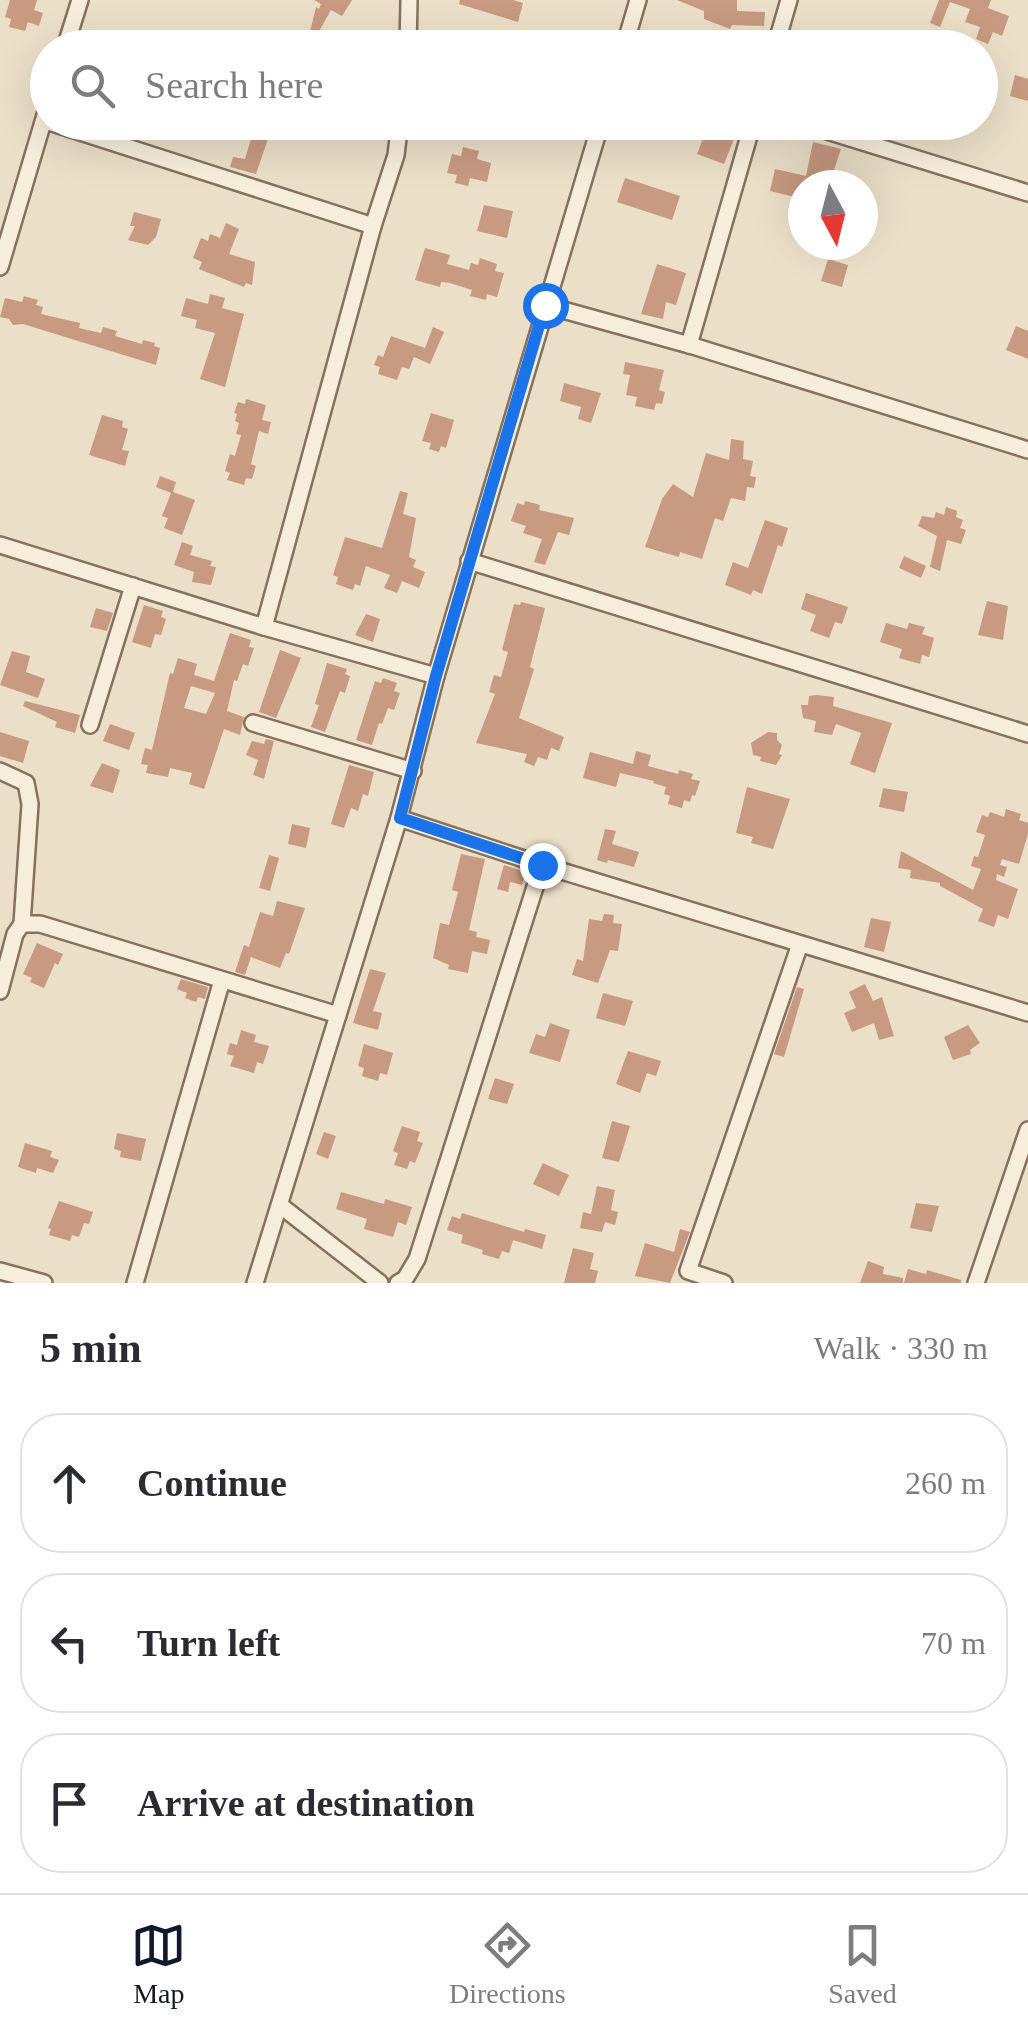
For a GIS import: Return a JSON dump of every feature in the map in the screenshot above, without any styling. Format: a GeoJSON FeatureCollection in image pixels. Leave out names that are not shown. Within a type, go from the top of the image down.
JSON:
{"type":"FeatureCollection","features":[{"type":"Feature","properties":{"kind":"street"},"geometry":{"type":"LineString","coordinates":[[71,30],[80,0]]}},
{"type":"Feature","properties":{"kind":"street"},"geometry":{"type":"LineString","coordinates":[[409,30],[410,0]]}},
{"type":"Feature","properties":{"kind":"street"},"geometry":{"type":"LineString","coordinates":[[629,30],[638,0]]}},
{"type":"Feature","properties":{"kind":"street"},"geometry":{"type":"LineString","coordinates":[[780,30],[789,0]]}},
{"type":"Feature","properties":{"kind":"street"},"geometry":{"type":"LineString","coordinates":[[0,268],[40,140]]}},
{"type":"Feature","properties":{"kind":"street"},"geometry":{"type":"LineString","coordinates":[[113,140],[373,226]]}},
{"type":"Feature","properties":{"kind":"street"},"geometry":{"type":"LineString","coordinates":[[264,627],[398,140]]}},
{"type":"Feature","properties":{"kind":"street"},"geometry":{"type":"LineString","coordinates":[[255,1283],[400,818],[469,560],[595,140]]}},
{"type":"Feature","properties":{"kind":"street"},"geometry":{"type":"LineString","coordinates":[[689,346],[748,140]]}},
{"type":"Feature","properties":{"kind":"street"},"geometry":{"type":"LineString","coordinates":[[856,140],[1028,193]]}},
{"type":"Feature","properties":{"kind":"street"},"geometry":{"type":"LineString","coordinates":[[545,305],[1028,450]]}},
{"type":"Feature","properties":{"kind":"street"},"geometry":{"type":"LineString","coordinates":[[0,545],[436,676]]}},
{"type":"Feature","properties":{"kind":"street"},"geometry":{"type":"LineString","coordinates":[[469,560],[1028,734]]}},
{"type":"Feature","properties":{"kind":"street"},"geometry":{"type":"LineString","coordinates":[[90,726],[133,586]]}},
{"type":"Feature","properties":{"kind":"street"},"geometry":{"type":"LineString","coordinates":[[253,724],[414,770]]}},
{"type":"Feature","properties":{"kind":"street"},"geometry":{"type":"LineString","coordinates":[[0,771],[26,783],[30,804],[22,924],[15,934],[0,991]]}},
{"type":"Feature","properties":{"kind":"street"},"geometry":{"type":"LineString","coordinates":[[400,818],[1028,1013]]}},
{"type":"Feature","properties":{"kind":"street"},"geometry":{"type":"LineString","coordinates":[[398,1283],[405,1279],[417,1258],[542,865]]}},
{"type":"Feature","properties":{"kind":"street"},"geometry":{"type":"LineString","coordinates":[[22,924],[40,924],[338,1015]]}},
{"type":"Feature","properties":{"kind":"street"},"geometry":{"type":"LineString","coordinates":[[724,1283],[686,1277],[800,944]]}},
{"type":"Feature","properties":{"kind":"street"},"geometry":{"type":"LineString","coordinates":[[136,1283],[222,980]]}},
{"type":"Feature","properties":{"kind":"street"},"geometry":{"type":"LineString","coordinates":[[976,1283],[1028,1130]]}},
{"type":"Feature","properties":{"kind":"street"},"geometry":{"type":"LineString","coordinates":[[281,1206],[380,1283]]}},
{"type":"Feature","properties":{"kind":"street"},"geometry":{"type":"LineString","coordinates":[[0,1271],[44,1283]]}},
{"type":"Feature","properties":{"kind":"building"},"geometry":{"type":"Polygon","coordinates":[[[10,0],[37,0],[34,10],[43,13],[39,26],[28,22],[25,31],[9,27],[11,19],[5,17],[10,0]]]}},
{"type":"Feature","properties":{"kind":"building"},"geometry":{"type":"Polygon","coordinates":[[[314,0],[352,0],[342,16],[331,10],[320,30],[310,30],[316,7],[319,9],[321,4],[314,0]]]}},
{"type":"Feature","properties":{"kind":"building"},"geometry":{"type":"Polygon","coordinates":[[[460,0],[523,3],[518,22],[459,4],[460,0]]]}},
{"type":"Feature","properties":{"kind":"building"},"geometry":{"type":"Polygon","coordinates":[[[677,0],[737,0],[737,11],[765,12],[764,26],[732,25],[730,29],[704,19],[704,11],[677,0]]]}},
{"type":"Feature","properties":{"kind":"building"},"geometry":{"type":"Polygon","coordinates":[[[939,0],[991,0],[988,8],[1009,16],[1002,36],[998,30],[979,30],[980,27],[965,22],[970,9],[950,2],[940,27],[930,23],[939,0]]]}},
{"type":"Feature","properties":{"kind":"building"},"geometry":{"type":"Polygon","coordinates":[[[1015,75],[1028,79],[1028,101],[1010,96],[1015,75]]]}},
{"type":"Feature","properties":{"kind":"building"},"geometry":{"type":"Polygon","coordinates":[[[251,140],[268,140],[256,174],[230,167],[233,157],[245,159],[251,140]]]}},
{"type":"Feature","properties":{"kind":"building"},"geometry":{"type":"Polygon","coordinates":[[[702,140],[734,140],[724,164],[697,154],[702,140]]]}},
{"type":"Feature","properties":{"kind":"building"},"geometry":{"type":"Polygon","coordinates":[[[813,142],[841,149],[834,170],[807,170],[813,142]]]}},
{"type":"Feature","properties":{"kind":"building"},"geometry":{"type":"Polygon","coordinates":[[[463,147],[479,151],[477,159],[491,163],[487,182],[470,178],[468,186],[455,183],[457,175],[447,173],[452,154],[461,156],[463,147]]]}},
{"type":"Feature","properties":{"kind":"building"},"geometry":{"type":"Polygon","coordinates":[[[775,169],[788,172],[788,195],[770,191],[775,169]]]}},
{"type":"Feature","properties":{"kind":"building"},"geometry":{"type":"Polygon","coordinates":[[[625,178],[680,196],[672,220],[617,202],[625,178]]]}},
{"type":"Feature","properties":{"kind":"building"},"geometry":{"type":"Polygon","coordinates":[[[484,205],[513,211],[507,238],[477,231],[484,205]]]}},
{"type":"Feature","properties":{"kind":"building"},"geometry":{"type":"Polygon","coordinates":[[[134,212],[161,219],[156,237],[148,245],[128,240],[135,226],[130,226],[134,212]]]}},
{"type":"Feature","properties":{"kind":"building"},"geometry":{"type":"Polygon","coordinates":[[[226,223],[239,229],[229,254],[255,262],[252,285],[246,283],[244,287],[199,269],[202,262],[193,258],[201,238],[208,241],[210,234],[220,238],[226,223]]]}},
{"type":"Feature","properties":{"kind":"building"},"geometry":{"type":"Polygon","coordinates":[[[425,248],[450,255],[447,264],[469,270],[471,263],[478,265],[480,258],[497,264],[495,271],[504,273],[497,297],[487,294],[486,300],[470,296],[472,290],[450,283],[441,282],[440,287],[415,280],[425,248]]]}},
{"type":"Feature","properties":{"kind":"building"},"geometry":{"type":"Polygon","coordinates":[[[828,260],[848,265],[842,287],[821,281],[828,260]]]}},
{"type":"Feature","properties":{"kind":"building"},"geometry":{"type":"Polygon","coordinates":[[[657,264],[686,273],[676,305],[666,302],[663,319],[641,314],[657,264]]]}},
{"type":"Feature","properties":{"kind":"building"},"geometry":{"type":"Polygon","coordinates":[[[210,294],[225,298],[222,308],[244,314],[225,387],[200,379],[215,333],[195,328],[197,320],[181,316],[186,298],[208,304],[210,294]]]}},
{"type":"Feature","properties":{"kind":"building"},"geometry":{"type":"Polygon","coordinates":[[[24,296],[38,300],[36,305],[43,307],[41,314],[80,323],[79,328],[101,333],[103,327],[117,331],[115,336],[142,344],[143,340],[155,343],[160,348],[156,365],[23,324],[13,325],[9,319],[0,317],[5,298],[22,302],[24,296]]]}},
{"type":"Feature","properties":{"kind":"building"},"geometry":{"type":"Polygon","coordinates":[[[1016,326],[1028,331],[1028,359],[1006,350],[1016,326]]]}},
{"type":"Feature","properties":{"kind":"building"},"geometry":{"type":"Polygon","coordinates":[[[433,327],[444,332],[430,364],[414,357],[409,369],[402,367],[397,380],[378,374],[380,367],[374,365],[378,355],[383,357],[391,336],[425,348],[433,327]]]}},
{"type":"Feature","properties":{"kind":"building"},"geometry":{"type":"Polygon","coordinates":[[[625,362],[664,370],[659,390],[665,392],[662,404],[656,403],[654,410],[635,406],[637,397],[626,395],[630,375],[623,374],[625,362]]]}},
{"type":"Feature","properties":{"kind":"building"},"geometry":{"type":"Polygon","coordinates":[[[564,383],[601,393],[591,423],[578,419],[581,407],[560,401],[564,383]]]}},
{"type":"Feature","properties":{"kind":"building"},"geometry":{"type":"Polygon","coordinates":[[[246,399],[266,405],[262,420],[271,422],[268,434],[259,431],[251,464],[256,466],[252,479],[246,478],[244,485],[227,480],[230,473],[225,471],[230,454],[235,456],[241,435],[236,434],[239,423],[234,413],[238,402],[245,404],[246,399]]]}},
{"type":"Feature","properties":{"kind":"building"},"geometry":{"type":"Polygon","coordinates":[[[431,413],[454,420],[446,448],[441,446],[439,452],[429,449],[431,443],[422,441],[431,413]]]}},
{"type":"Feature","properties":{"kind":"building"},"geometry":{"type":"Polygon","coordinates":[[[102,415],[123,421],[122,427],[128,429],[122,450],[129,451],[125,466],[89,455],[102,415]]]}},
{"type":"Feature","properties":{"kind":"building"},"geometry":{"type":"Polygon","coordinates":[[[731,439],[744,441],[743,459],[753,461],[750,476],[756,477],[754,488],[747,487],[745,501],[731,498],[723,521],[715,518],[702,559],[645,547],[662,499],[673,484],[693,497],[706,453],[729,460],[731,439]]]}},
{"type":"Feature","properties":{"kind":"building"},"geometry":{"type":"Polygon","coordinates":[[[160,476],[176,482],[173,492],[195,500],[182,535],[164,528],[168,518],[162,516],[171,493],[156,487],[160,476]]]}},
{"type":"Feature","properties":{"kind":"building"},"geometry":{"type":"Polygon","coordinates":[[[400,491],[408,493],[403,514],[416,518],[409,557],[416,560],[413,567],[425,572],[419,588],[402,581],[397,593],[384,588],[390,575],[366,566],[360,586],[355,584],[353,590],[336,584],[338,577],[333,575],[345,537],[382,548],[400,491]]]}},
{"type":"Feature","properties":{"kind":"building"},"geometry":{"type":"Polygon","coordinates":[[[525,501],[540,505],[539,510],[574,518],[569,535],[558,532],[545,565],[534,562],[542,539],[523,533],[526,526],[511,521],[517,503],[524,505],[525,501]]]}},
{"type":"Feature","properties":{"kind":"building"},"geometry":{"type":"Polygon","coordinates":[[[946,507],[957,511],[956,517],[963,520],[960,528],[966,530],[961,544],[947,540],[940,571],[930,567],[937,536],[918,526],[922,516],[934,518],[936,512],[944,515],[946,507]]]}},
{"type":"Feature","properties":{"kind":"building"},"geometry":{"type":"Polygon","coordinates":[[[765,520],[788,528],[782,547],[778,545],[762,594],[753,590],[751,595],[725,585],[733,562],[748,568],[765,520]]]}},
{"type":"Feature","properties":{"kind":"building"},"geometry":{"type":"Polygon","coordinates":[[[182,542],[193,546],[190,555],[212,561],[210,566],[216,567],[211,585],[192,582],[194,572],[174,565],[182,542]]]}},
{"type":"Feature","properties":{"kind":"building"},"geometry":{"type":"Polygon","coordinates":[[[904,556],[926,566],[921,578],[899,568],[904,556]]]}},
{"type":"Feature","properties":{"kind":"building"},"geometry":{"type":"Polygon","coordinates":[[[806,593],[848,607],[842,624],[835,622],[829,638],[810,631],[816,615],[801,609],[806,593]]]}},
{"type":"Feature","properties":{"kind":"building"},"geometry":{"type":"Polygon","coordinates":[[[987,601],[1008,606],[1003,640],[978,635],[987,601]]]}},
{"type":"Feature","properties":{"kind":"building"},"geometry":{"type":"Polygon","coordinates":[[[514,604],[545,608],[530,667],[534,669],[519,718],[564,737],[559,751],[551,748],[547,760],[538,757],[534,766],[524,762],[527,754],[476,743],[495,694],[489,692],[494,675],[501,677],[508,652],[502,650],[514,604]]]}},
{"type":"Feature","properties":{"kind":"building"},"geometry":{"type":"Polygon","coordinates":[[[144,605],[163,611],[161,617],[166,619],[151,648],[132,642],[144,605]]]}},
{"type":"Feature","properties":{"kind":"building"},"geometry":{"type":"Polygon","coordinates":[[[96,608],[113,613],[107,631],[90,627],[96,608]]]}},
{"type":"Feature","properties":{"kind":"building"},"geometry":{"type":"Polygon","coordinates":[[[366,614],[380,619],[373,642],[355,635],[366,614]]]}},
{"type":"Feature","properties":{"kind":"building"},"geometry":{"type":"Polygon","coordinates":[[[886,623],[907,629],[909,623],[925,627],[922,634],[934,638],[929,657],[922,655],[920,664],[899,658],[902,649],[880,642],[886,623]]]}},
{"type":"Feature","properties":{"kind":"building"},"geometry":{"type":"Polygon","coordinates":[[[230,633],[251,640],[249,647],[254,648],[248,666],[243,664],[237,681],[234,680],[227,711],[244,717],[240,735],[224,729],[204,789],[189,784],[192,773],[170,768],[168,777],[146,773],[148,765],[141,764],[145,748],[152,750],[170,673],[173,674],[178,658],[197,664],[194,675],[214,681],[230,633]],[[191,686],[184,708],[206,714],[215,693],[191,686]]]}},
{"type":"Feature","properties":{"kind":"building"},"geometry":{"type":"Polygon","coordinates":[[[280,650],[301,658],[276,718],[259,712],[280,650]]]}},
{"type":"Feature","properties":{"kind":"building"},"geometry":{"type":"Polygon","coordinates":[[[12,651],[30,656],[26,672],[45,679],[38,698],[0,685],[12,651]]]}},
{"type":"Feature","properties":{"kind":"building"},"geometry":{"type":"Polygon","coordinates":[[[327,663],[347,669],[345,674],[350,676],[345,693],[340,691],[325,732],[311,727],[327,663]]]}},
{"type":"Feature","properties":{"kind":"building"},"geometry":{"type":"Polygon","coordinates":[[[383,678],[397,683],[394,691],[400,693],[394,710],[388,708],[382,724],[379,723],[372,745],[356,740],[375,681],[381,683],[383,678]]]}},
{"type":"Feature","properties":{"kind":"building"},"geometry":{"type":"Polygon","coordinates":[[[809,696],[834,697],[833,706],[892,723],[875,773],[850,764],[861,733],[836,724],[832,735],[814,732],[816,721],[803,718],[801,705],[808,705],[809,696]]]}},
{"type":"Feature","properties":{"kind":"building"},"geometry":{"type":"Polygon","coordinates":[[[25,701],[80,715],[75,733],[55,727],[57,722],[23,706],[25,701]]]}},
{"type":"Feature","properties":{"kind":"building"},"geometry":{"type":"Polygon","coordinates":[[[110,724],[135,733],[129,750],[103,741],[110,724]]]}},
{"type":"Feature","properties":{"kind":"building"},"geometry":{"type":"Polygon","coordinates":[[[0,732],[29,741],[23,763],[0,756],[0,732]]]}},
{"type":"Feature","properties":{"kind":"building"},"geometry":{"type":"Polygon","coordinates":[[[768,732],[777,733],[782,745],[776,765],[753,755],[751,743],[768,732]]]}},
{"type":"Feature","properties":{"kind":"building"},"geometry":{"type":"Polygon","coordinates":[[[266,739],[274,741],[264,779],[253,775],[258,760],[246,755],[252,741],[264,744],[266,739]]]}},
{"type":"Feature","properties":{"kind":"building"},"geometry":{"type":"Polygon","coordinates":[[[636,751],[651,755],[648,766],[693,774],[691,779],[700,781],[690,802],[684,800],[682,808],[668,804],[666,787],[620,773],[616,787],[583,778],[590,752],[633,764],[636,751]]]}},
{"type":"Feature","properties":{"kind":"building"},"geometry":{"type":"Polygon","coordinates":[[[102,763],[120,770],[113,793],[90,786],[102,763]]]}},
{"type":"Feature","properties":{"kind":"building"},"geometry":{"type":"Polygon","coordinates":[[[349,765],[374,772],[368,796],[363,794],[358,811],[351,808],[344,828],[331,824],[349,765]]]}},
{"type":"Feature","properties":{"kind":"building"},"geometry":{"type":"Polygon","coordinates":[[[747,787],[790,799],[773,849],[751,843],[753,837],[736,833],[747,787]]]}},
{"type":"Feature","properties":{"kind":"building"},"geometry":{"type":"Polygon","coordinates":[[[883,788],[908,792],[904,812],[879,807],[883,788]]]}},
{"type":"Feature","properties":{"kind":"building"},"geometry":{"type":"Polygon","coordinates":[[[1006,809],[1021,814],[1019,820],[1028,823],[1028,834],[1019,864],[1002,859],[1000,865],[1007,867],[1004,877],[997,874],[996,880],[1018,889],[1008,919],[998,915],[994,927],[978,921],[983,909],[940,883],[910,878],[911,870],[898,868],[901,851],[973,890],[981,869],[971,866],[985,835],[976,832],[982,815],[988,817],[990,812],[1004,817],[1006,809]]]}},
{"type":"Feature","properties":{"kind":"building"},"geometry":{"type":"Polygon","coordinates":[[[292,824],[310,828],[306,848],[288,844],[292,824]]]}},
{"type":"Feature","properties":{"kind":"building"},"geometry":{"type":"Polygon","coordinates":[[[605,829],[616,831],[612,844],[639,852],[634,867],[597,860],[605,829]]]}},
{"type":"Feature","properties":{"kind":"building"},"geometry":{"type":"Polygon","coordinates":[[[461,854],[485,859],[469,930],[477,932],[476,937],[490,940],[487,954],[472,951],[468,973],[448,969],[449,965],[433,958],[440,923],[449,925],[458,892],[452,890],[461,854]]]}},
{"type":"Feature","properties":{"kind":"building"},"geometry":{"type":"Polygon","coordinates":[[[269,855],[279,858],[270,891],[259,888],[269,855]]]}},
{"type":"Feature","properties":{"kind":"building"},"geometry":{"type":"Polygon","coordinates":[[[504,865],[526,872],[522,885],[510,882],[508,892],[497,889],[504,865]]]}},
{"type":"Feature","properties":{"kind":"building"},"geometry":{"type":"Polygon","coordinates":[[[277,901],[305,908],[289,954],[286,953],[280,968],[251,957],[245,975],[235,972],[244,945],[249,947],[260,912],[273,916],[277,901]]]}},
{"type":"Feature","properties":{"kind":"building"},"geometry":{"type":"Polygon","coordinates":[[[604,914],[614,915],[613,923],[622,924],[618,951],[610,950],[598,983],[572,975],[577,959],[583,961],[589,919],[602,921],[604,914]]]}},
{"type":"Feature","properties":{"kind":"building"},"geometry":{"type":"Polygon","coordinates":[[[871,918],[891,922],[884,952],[864,947],[871,918]]]}},
{"type":"Feature","properties":{"kind":"building"},"geometry":{"type":"Polygon","coordinates":[[[37,943],[63,954],[44,988],[23,974],[37,943]]]}},
{"type":"Feature","properties":{"kind":"building"},"geometry":{"type":"Polygon","coordinates":[[[370,969],[386,973],[373,1011],[382,1013],[378,1030],[353,1023],[370,969]]]}},
{"type":"Feature","properties":{"kind":"building"},"geometry":{"type":"Polygon","coordinates":[[[181,979],[208,987],[205,999],[198,997],[196,1002],[185,998],[187,993],[177,989],[181,979]]]}},
{"type":"Feature","properties":{"kind":"building"},"geometry":{"type":"Polygon","coordinates":[[[865,984],[873,1001],[882,997],[894,1036],[879,1040],[874,1023],[852,1032],[844,1013],[856,1008],[849,992],[865,984]]]}},
{"type":"Feature","properties":{"kind":"building"},"geometry":{"type":"Polygon","coordinates":[[[797,987],[804,989],[784,1057],[774,1054],[797,987]]]}},
{"type":"Feature","properties":{"kind":"building"},"geometry":{"type":"Polygon","coordinates":[[[603,993],[633,1001],[625,1026],[596,1018],[603,993]]]}},
{"type":"Feature","properties":{"kind":"building"},"geometry":{"type":"Polygon","coordinates":[[[550,1023],[570,1030],[560,1062],[529,1053],[536,1034],[545,1037],[550,1023]]]}},
{"type":"Feature","properties":{"kind":"building"},"geometry":{"type":"Polygon","coordinates":[[[968,1025],[980,1043],[970,1050],[971,1054],[953,1060],[944,1037],[968,1025]]]}},
{"type":"Feature","properties":{"kind":"building"},"geometry":{"type":"Polygon","coordinates":[[[241,1030],[256,1035],[254,1042],[269,1046],[263,1064],[257,1062],[254,1073],[230,1066],[234,1056],[227,1054],[230,1043],[237,1045],[241,1030]]]}},
{"type":"Feature","properties":{"kind":"building"},"geometry":{"type":"Polygon","coordinates":[[[364,1044],[393,1053],[387,1075],[380,1073],[378,1081],[362,1076],[364,1068],[358,1066],[364,1044]]]}},
{"type":"Feature","properties":{"kind":"building"},"geometry":{"type":"Polygon","coordinates":[[[628,1051],[661,1061],[656,1076],[647,1073],[640,1093],[616,1084],[628,1051]]]}},
{"type":"Feature","properties":{"kind":"building"},"geometry":{"type":"Polygon","coordinates":[[[495,1078],[514,1084],[507,1104],[488,1099],[495,1078]]]}},
{"type":"Feature","properties":{"kind":"building"},"geometry":{"type":"Polygon","coordinates":[[[612,1121],[630,1126],[619,1162],[602,1158],[612,1121]]]}},
{"type":"Feature","properties":{"kind":"building"},"geometry":{"type":"Polygon","coordinates":[[[402,1126],[420,1132],[417,1141],[423,1143],[415,1163],[410,1161],[407,1169],[394,1165],[398,1153],[393,1151],[402,1126]]]}},
{"type":"Feature","properties":{"kind":"building"},"geometry":{"type":"Polygon","coordinates":[[[324,1132],[336,1136],[328,1159],[316,1154],[324,1132]]]}},
{"type":"Feature","properties":{"kind":"building"},"geometry":{"type":"Polygon","coordinates":[[[117,1133],[146,1139],[141,1161],[120,1157],[121,1151],[114,1149],[117,1133]]]}},
{"type":"Feature","properties":{"kind":"building"},"geometry":{"type":"Polygon","coordinates":[[[25,1143],[52,1151],[50,1157],[59,1160],[53,1173],[18,1167],[25,1143]]]}},
{"type":"Feature","properties":{"kind":"building"},"geometry":{"type":"Polygon","coordinates":[[[543,1163],[569,1175],[559,1196],[533,1184],[543,1163]]]}},
{"type":"Feature","properties":{"kind":"building"},"geometry":{"type":"Polygon","coordinates":[[[597,1186],[615,1190],[611,1210],[618,1212],[615,1225],[605,1222],[602,1232],[580,1228],[583,1212],[591,1214],[597,1186]]]}},
{"type":"Feature","properties":{"kind":"building"},"geometry":{"type":"Polygon","coordinates":[[[341,1192],[412,1207],[406,1225],[398,1222],[393,1237],[364,1229],[367,1219],[336,1209],[341,1192]]]}},
{"type":"Feature","properties":{"kind":"building"},"geometry":{"type":"Polygon","coordinates":[[[59,1201],[93,1212],[79,1237],[72,1235],[70,1241],[49,1235],[59,1201]]]}},
{"type":"Feature","properties":{"kind":"building"},"geometry":{"type":"Polygon","coordinates":[[[916,1203],[939,1206],[932,1232],[910,1228],[916,1203]]]}},
{"type":"Feature","properties":{"kind":"building"},"geometry":{"type":"Polygon","coordinates":[[[462,1213],[546,1235],[542,1249],[513,1240],[509,1253],[502,1251],[499,1259],[482,1254],[483,1250],[461,1243],[463,1235],[447,1230],[452,1216],[460,1219],[462,1213]]]}},
{"type":"Feature","properties":{"kind":"building"},"geometry":{"type":"Polygon","coordinates":[[[680,1229],[690,1232],[670,1283],[635,1276],[645,1243],[674,1252],[680,1229]]]}},
{"type":"Feature","properties":{"kind":"building"},"geometry":{"type":"Polygon","coordinates":[[[573,1248],[594,1253],[590,1269],[598,1271],[595,1283],[564,1283],[573,1248]]]}},
{"type":"Feature","properties":{"kind":"building"},"geometry":{"type":"Polygon","coordinates":[[[868,1261],[884,1267],[883,1274],[903,1278],[903,1283],[860,1283],[868,1261]]]}},
{"type":"Feature","properties":{"kind":"building"},"geometry":{"type":"Polygon","coordinates":[[[908,1269],[926,1274],[927,1270],[961,1283],[904,1283],[908,1269]]]}},
{"type":"Feature","properties":{"kind":"route"},"geometry":{"type":"LineString","coordinates":[[542,865],[400,818],[436,676],[545,305]]}}]}
